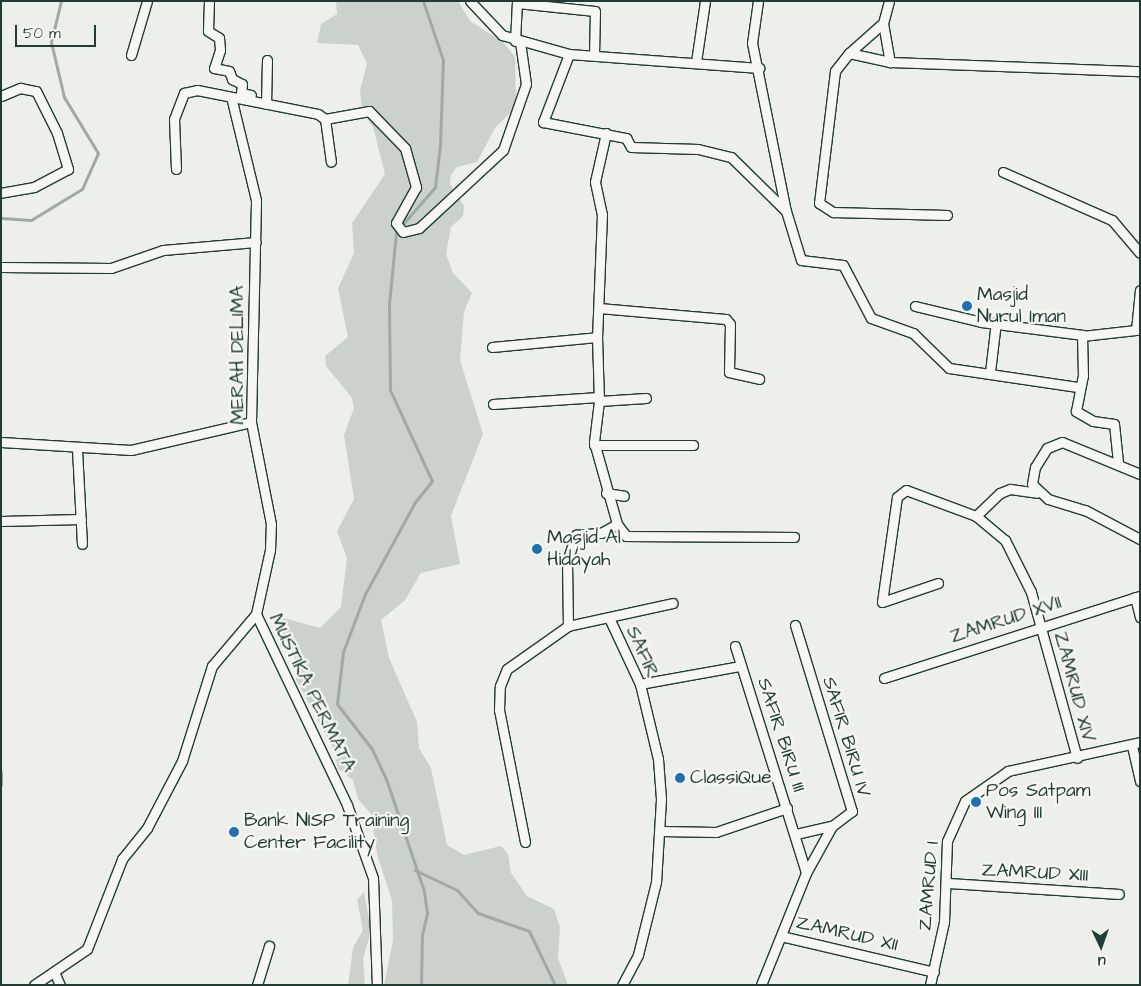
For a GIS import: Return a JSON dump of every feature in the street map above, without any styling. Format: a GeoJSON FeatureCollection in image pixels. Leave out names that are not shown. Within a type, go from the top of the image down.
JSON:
{"type":"FeatureCollection","features":[{"type":"Feature","properties":{"kind":"street"},"geometry":{"type":"LineString","coordinates":[[131,54],[147,1]]}},
{"type":"Feature","properties":{"kind":"street"},"geometry":{"type":"LineString","coordinates":[[209,1],[208,31],[218,38],[220,50],[214,68],[229,71],[232,79],[242,84],[241,93],[325,119],[369,110],[404,148],[416,187],[396,223],[403,232],[419,228],[503,150],[526,84],[518,41],[517,2],[596,11],[594,55]]}},
{"type":"Feature","properties":{"kind":"street"},"geometry":{"type":"LineString","coordinates":[[470,1],[502,35],[569,54],[759,68]]}},
{"type":"Feature","properties":{"kind":"street"},"geometry":{"type":"LineString","coordinates":[[696,62],[704,1]]}},
{"type":"Feature","properties":{"kind":"street"},"geometry":{"type":"LineString","coordinates":[[758,1],[752,44],[759,68],[786,211],[801,260],[843,265],[876,322],[913,333],[949,368],[990,372],[1078,387]]}},
{"type":"Feature","properties":{"kind":"street"},"geometry":{"type":"LineString","coordinates":[[890,1],[882,23],[848,52],[835,72],[819,203],[833,212],[947,215]]}},
{"type":"Feature","properties":{"kind":"street"},"geometry":{"type":"LineString","coordinates":[[882,23],[890,62]]}},
{"type":"Feature","properties":{"kind":"street"},"geometry":{"type":"LineString","coordinates":[[848,52],[890,62],[1140,70]]}},
{"type":"Feature","properties":{"kind":"street"},"geometry":{"type":"LineString","coordinates":[[569,54],[543,122],[626,138],[631,147],[698,149],[731,157],[786,211]]}},
{"type":"Feature","properties":{"kind":"street"},"geometry":{"type":"LineString","coordinates":[[266,101],[267,60]]}},
{"type":"Feature","properties":{"kind":"street"},"geometry":{"type":"LineString","coordinates":[[1,96],[20,88],[36,92],[57,133],[68,169],[34,187],[1,193]]}},
{"type":"Feature","properties":{"kind":"street"},"geometry":{"type":"LineString","coordinates":[[176,169],[174,119],[184,93],[266,101]]}},
{"type":"Feature","properties":{"kind":"street","name":"MERAH DELIMA"},"geometry":{"type":"LineString","coordinates":[[231,97],[253,178],[256,242],[251,422],[272,538],[256,614]]}},
{"type":"Feature","properties":{"kind":"street"},"geometry":{"type":"LineString","coordinates":[[325,119],[331,162]]}},
{"type":"Feature","properties":{"kind":"street"},"geometry":{"type":"LineString","coordinates":[[606,133],[595,182],[602,214],[597,337],[599,399],[594,445],[606,492],[617,524],[626,536],[794,538]]}},
{"type":"Feature","properties":{"kind":"street"},"geometry":{"type":"LineString","coordinates":[[1003,172],[1112,220],[1140,253]]}},
{"type":"Feature","properties":{"kind":"street"},"geometry":{"type":"LineString","coordinates":[[1,267],[111,268],[163,250],[256,242]]}},
{"type":"Feature","properties":{"kind":"street"},"geometry":{"type":"LineString","coordinates":[[915,306],[996,322],[1084,335],[1136,330],[1140,290]]}},
{"type":"Feature","properties":{"kind":"street"},"geometry":{"type":"LineString","coordinates":[[599,308],[726,319],[730,324],[729,372],[759,379]]}},
{"type":"Feature","properties":{"kind":"street"},"geometry":{"type":"LineString","coordinates":[[990,372],[996,322]]}},
{"type":"Feature","properties":{"kind":"street"},"geometry":{"type":"LineString","coordinates":[[1084,335],[1076,412],[1093,421],[1114,424],[1118,462]]}},
{"type":"Feature","properties":{"kind":"street"},"geometry":{"type":"LineString","coordinates":[[492,348],[597,337]]}},
{"type":"Feature","properties":{"kind":"street"},"geometry":{"type":"LineString","coordinates":[[493,404],[646,398]]}},
{"type":"Feature","properties":{"kind":"street"},"geometry":{"type":"LineString","coordinates":[[1,442],[77,449],[131,450],[251,422]]}},
{"type":"Feature","properties":{"kind":"street"},"geometry":{"type":"LineString","coordinates":[[1037,493],[1032,484],[1035,467],[1047,448],[1062,442],[1118,462],[1140,474]]}},
{"type":"Feature","properties":{"kind":"street"},"geometry":{"type":"LineString","coordinates":[[594,445],[693,445]]}},
{"type":"Feature","properties":{"kind":"street"},"geometry":{"type":"LineString","coordinates":[[77,449],[82,544]]}},
{"type":"Feature","properties":{"kind":"street"},"geometry":{"type":"LineString","coordinates":[[976,516],[1000,493],[1010,489],[1037,493],[1084,510],[1140,539]]}},
{"type":"Feature","properties":{"kind":"street","name":"ZAMRUD XIV"},"geometry":{"type":"LineString","coordinates":[[938,583],[882,602],[900,492],[916,491],[976,516],[1005,540],[1031,592],[1077,758]]}},
{"type":"Feature","properties":{"kind":"street"},"geometry":{"type":"LineString","coordinates":[[606,492],[624,496]]}},
{"type":"Feature","properties":{"kind":"street"},"geometry":{"type":"LineString","coordinates":[[1,521],[81,519]]}},
{"type":"Feature","properties":{"kind":"street"},"geometry":{"type":"LineString","coordinates":[[568,626],[567,562],[576,535],[601,533],[617,524]]}},
{"type":"Feature","properties":{"kind":"street"},"geometry":{"type":"LineString","coordinates":[[1137,596],[1140,617]]}},
{"type":"Feature","properties":{"kind":"street","name":"ZAMRUD XVII"},"geometry":{"type":"LineString","coordinates":[[884,678],[1040,624],[1137,596]]}},
{"type":"Feature","properties":{"kind":"street"},"geometry":{"type":"LineString","coordinates":[[610,620],[673,603]]}},
{"type":"Feature","properties":{"kind":"street","name":"MUSTIKA PERMATA"},"geometry":{"type":"LineString","coordinates":[[34,985],[55,974],[87,949],[122,859],[147,828],[182,761],[212,666],[256,614],[343,796],[374,878],[377,985]]}},
{"type":"Feature","properties":{"kind":"street","name":"SAFIR"},"geometry":{"type":"LineString","coordinates":[[525,842],[499,710],[500,686],[507,669],[522,655],[568,626],[610,620],[640,684],[658,759],[661,831],[647,923],[622,985]]}},
{"type":"Feature","properties":{"kind":"street","name":"SAFIR BIRU IV"},"geometry":{"type":"LineString","coordinates":[[761,985],[806,873],[832,826],[852,809],[796,625]]}},
{"type":"Feature","properties":{"kind":"street","name":"SAFIR BIRU III"},"geometry":{"type":"LineString","coordinates":[[735,646],[788,808],[806,873]]}},
{"type":"Feature","properties":{"kind":"street"},"geometry":{"type":"LineString","coordinates":[[640,684],[740,666]]}},
{"type":"Feature","properties":{"kind":"street"},"geometry":{"type":"LineString","coordinates":[[1136,744],[1140,781]]}},
{"type":"Feature","properties":{"kind":"street","name":"ZAMRUD I"},"geometry":{"type":"LineString","coordinates":[[930,985],[934,972],[949,884],[947,841],[971,794],[1008,771],[1077,758],[1136,744]]}},
{"type":"Feature","properties":{"kind":"street"},"geometry":{"type":"LineString","coordinates":[[661,831],[716,832],[788,808]]}},
{"type":"Feature","properties":{"kind":"street"},"geometry":{"type":"LineString","coordinates":[[796,834],[832,826]]}},
{"type":"Feature","properties":{"kind":"street","name":"ZAMRUD XIII"},"geometry":{"type":"LineString","coordinates":[[949,884],[1119,894]]}},
{"type":"Feature","properties":{"kind":"street","name":"ZAMRUD XII"},"geometry":{"type":"LineString","coordinates":[[781,936],[934,972]]}},
{"type":"Feature","properties":{"kind":"street"},"geometry":{"type":"LineString","coordinates":[[257,985],[269,946]]}},
{"type":"Feature","properties":{"kind":"street"},"geometry":{"type":"LineString","coordinates":[[55,974],[60,985]]}},
{"type":"Feature","properties":{"kind":"shaded area"},"geometry":{"type":"Polygon","coordinates":[[[336,1],[458,1],[470,21],[503,42],[515,57],[516,107],[495,128],[477,162],[457,167],[451,175],[450,184],[464,206],[463,216],[451,227],[446,254],[453,273],[472,293],[464,312],[460,360],[483,434],[451,516],[460,564],[421,573],[405,600],[381,620],[389,658],[417,722],[419,748],[431,768],[447,845],[464,855],[501,846],[508,854],[511,873],[527,896],[554,909],[560,927],[558,958],[568,985],[384,985],[393,940],[392,901],[377,854],[371,814],[358,799],[353,780],[338,769],[334,750],[296,679],[295,659],[277,635],[283,618],[320,628],[341,607],[347,558],[337,531],[354,499],[344,435],[354,408],[352,398],[326,366],[325,356],[348,337],[338,288],[354,253],[352,223],[385,174],[373,127],[362,111],[360,91],[367,63],[358,45],[317,43],[321,24],[337,14],[336,1]]]}},
{"type":"Feature","properties":{"kind":"shaded area"},"geometry":{"type":"Polygon","coordinates":[[[364,892],[371,931],[363,959],[365,985],[348,985],[353,948],[363,930],[357,900],[364,892]]]}},
{"type":"Feature","properties":{"kind":"waterway"},"geometry":{"type":"LineString","coordinates":[[1,218],[31,220],[82,189],[98,153],[64,97],[51,42],[61,1]]}},
{"type":"Feature","properties":{"kind":"waterway"},"geometry":{"type":"LineString","coordinates":[[421,985],[422,935],[427,913],[424,891],[386,779],[372,749],[337,704],[343,652],[365,594],[415,502],[432,481],[390,390],[389,304],[396,232],[435,187],[440,145],[443,60],[423,1]]}},
{"type":"Feature","properties":{"kind":"waterway"},"geometry":{"type":"LineString","coordinates":[[1,772],[1,785]]}},
{"type":"Feature","properties":{"kind":"waterway"},"geometry":{"type":"LineString","coordinates":[[415,870],[457,890],[478,913],[529,931],[555,985]]}},
{"type":"Feature","properties":{"kind":"place","name":"Masjid Nurul Iman"},"geometry":{"type":"Point","coordinates":[967,306]}},
{"type":"Feature","properties":{"kind":"place","name":"Masjid Al Hidayah"},"geometry":{"type":"Point","coordinates":[537,549]}},
{"type":"Feature","properties":{"kind":"place","name":"ClassiQue"},"geometry":{"type":"Point","coordinates":[680,778]}},
{"type":"Feature","properties":{"kind":"place","name":"Pos Satpam Wing III"},"geometry":{"type":"Point","coordinates":[976,802]}},
{"type":"Feature","properties":{"kind":"place","name":"Bank NISP Training Center Facility"},"geometry":{"type":"Point","coordinates":[234,832]}}]}
